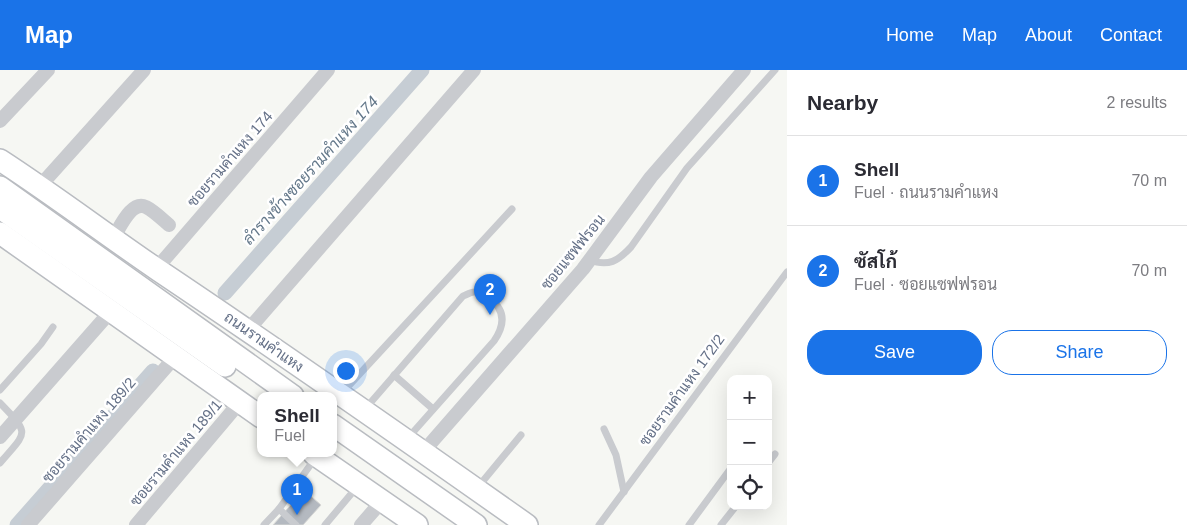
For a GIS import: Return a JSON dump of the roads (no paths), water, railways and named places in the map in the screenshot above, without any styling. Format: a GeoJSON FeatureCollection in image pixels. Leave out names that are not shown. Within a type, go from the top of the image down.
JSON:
{"type":"FeatureCollection","features":[{"type":"Feature","properties":{"kind":"main road","name":"ถนนรามคำแหง"},"geometry":{"type":"LineString","coordinates":[[0,160],[336,392]]}},
{"type":"Feature","properties":{"kind":"main road","name":"ถนนรามคำแหง"},"geometry":{"type":"LineString","coordinates":[[0,187],[286,392]]}},
{"type":"Feature","properties":{"kind":"main road"},"geometry":{"type":"LineString","coordinates":[[0,208],[262,392]]}},
{"type":"Feature","properties":{"kind":"main road"},"geometry":{"type":"LineString","coordinates":[[0,233],[257,414]]}},
{"type":"Feature","properties":{"kind":"main road","name":"ถนนรามคำแหง"},"geometry":{"type":"LineString","coordinates":[[337,393],[527,525]]}},
{"type":"Feature","properties":{"kind":"main road"},"geometry":{"type":"LineString","coordinates":[[337,428],[476,525]]}},
{"type":"Feature","properties":{"kind":"main road"},"geometry":{"type":"LineString","coordinates":[[337,445],[452,525]]}},
{"type":"Feature","properties":{"kind":"main road"},"geometry":{"type":"LineString","coordinates":[[318,457],[417,525]]}},
{"type":"Feature","properties":{"kind":"street"},"geometry":{"type":"LineString","coordinates":[[0,121],[48,70]]}},
{"type":"Feature","properties":{"kind":"street"},"geometry":{"type":"LineString","coordinates":[[40,186],[144,70]]}},
{"type":"Feature","properties":{"kind":"street","name":"ซอยรามคำแหง 174"},"geometry":{"type":"LineString","coordinates":[[156,269],[328,70]]}},
{"type":"Feature","properties":{"kind":"street"},"geometry":{"type":"LineString","coordinates":[[248,330],[474,70]]}},
{"type":"Feature","properties":{"kind":"street","name":"ซอยแซฟฟรอน"},"geometry":{"type":"LineString","coordinates":[[415,446],[589,260],[651,177],[744,70]]}},
{"type":"Feature","properties":{"kind":"street"},"geometry":{"type":"LineString","coordinates":[[113,238],[131,210],[138,206],[145,207],[169,225]]}},
{"type":"Feature","properties":{"kind":"street"},"geometry":{"type":"LineString","coordinates":[[0,437],[111,311]]}},
{"type":"Feature","properties":{"kind":"street","name":"ซอยรามคำแหง 189/2"},"geometry":{"type":"LineString","coordinates":[[28,525],[175,357]]}},
{"type":"Feature","properties":{"kind":"street","name":"ซอยรามคำแหง 189/1"},"geometry":{"type":"LineString","coordinates":[[136,525],[240,402]]}},
{"type":"Feature","properties":{"kind":"street"},"geometry":{"type":"LineString","coordinates":[[361,525],[382,501]]}},
{"type":"Feature","properties":{"kind":"lane"},"geometry":{"type":"LineString","coordinates":[[589,260],[600,264],[611,262],[621,257],[631,247],[687,168],[775,70]]}},
{"type":"Feature","properties":{"kind":"lane"},"geometry":{"type":"LineString","coordinates":[[340,395],[512,210]]}},
{"type":"Feature","properties":{"kind":"lane","name":"ซอยรามคำแหง 172/2"},"geometry":{"type":"LineString","coordinates":[[600,525],[787,272]]}},
{"type":"Feature","properties":{"kind":"lane"},"geometry":{"type":"LineString","coordinates":[[363,411],[463,296],[474,292],[482,293],[497,304],[503,319],[500,331],[433,408],[415,446]]}},
{"type":"Feature","properties":{"kind":"lane"},"geometry":{"type":"LineString","coordinates":[[0,390],[41,344],[53,327]]}},
{"type":"Feature","properties":{"kind":"lane"},"geometry":{"type":"LineString","coordinates":[[394,376],[433,408]]}},
{"type":"Feature","properties":{"kind":"lane"},"geometry":{"type":"LineString","coordinates":[[0,403],[21,426],[21,437],[0,463]]}},
{"type":"Feature","properties":{"kind":"lane"},"geometry":{"type":"LineString","coordinates":[[604,429],[616,454],[624,492]]}},
{"type":"Feature","properties":{"kind":"lane"},"geometry":{"type":"LineString","coordinates":[[476,489],[521,435]]}},
{"type":"Feature","properties":{"kind":"lane"},"geometry":{"type":"LineString","coordinates":[[772,458],[775,454]]}},
{"type":"Feature","properties":{"kind":"lane"},"geometry":{"type":"LineString","coordinates":[[264,525],[279,509],[314,457]]}},
{"type":"Feature","properties":{"kind":"lane"},"geometry":{"type":"LineString","coordinates":[[688,525],[727,473]]}},
{"type":"Feature","properties":{"kind":"lane"},"geometry":{"type":"LineString","coordinates":[[325,525],[358,485]]}},
{"type":"Feature","properties":{"kind":"lane"},"geometry":{"type":"LineString","coordinates":[[279,509],[296,525]]}},
{"type":"Feature","properties":{"kind":"lane"},"geometry":{"type":"LineString","coordinates":[[721,525],[733,510]]}},
{"type":"Feature","properties":{"kind":"waterway","name":"ลำรางข้างซอยรามคำแหง 174"},"geometry":{"type":"LineString","coordinates":[[225,293],[422,70]]}},
{"type":"Feature","properties":{"kind":"waterway","name":"ลำรางข้างซอยรามคำแหง 174"},"geometry":{"type":"LineString","coordinates":[[17,525],[153,371]]}},
{"type":"Feature","properties":{"kind":"place","name":"ซัสโก้"},"geometry":{"type":"Point","coordinates":[490,315]}},
{"type":"Feature","properties":{"kind":"place","name":"Shell"},"geometry":{"type":"Point","coordinates":[297,515]}}]}
